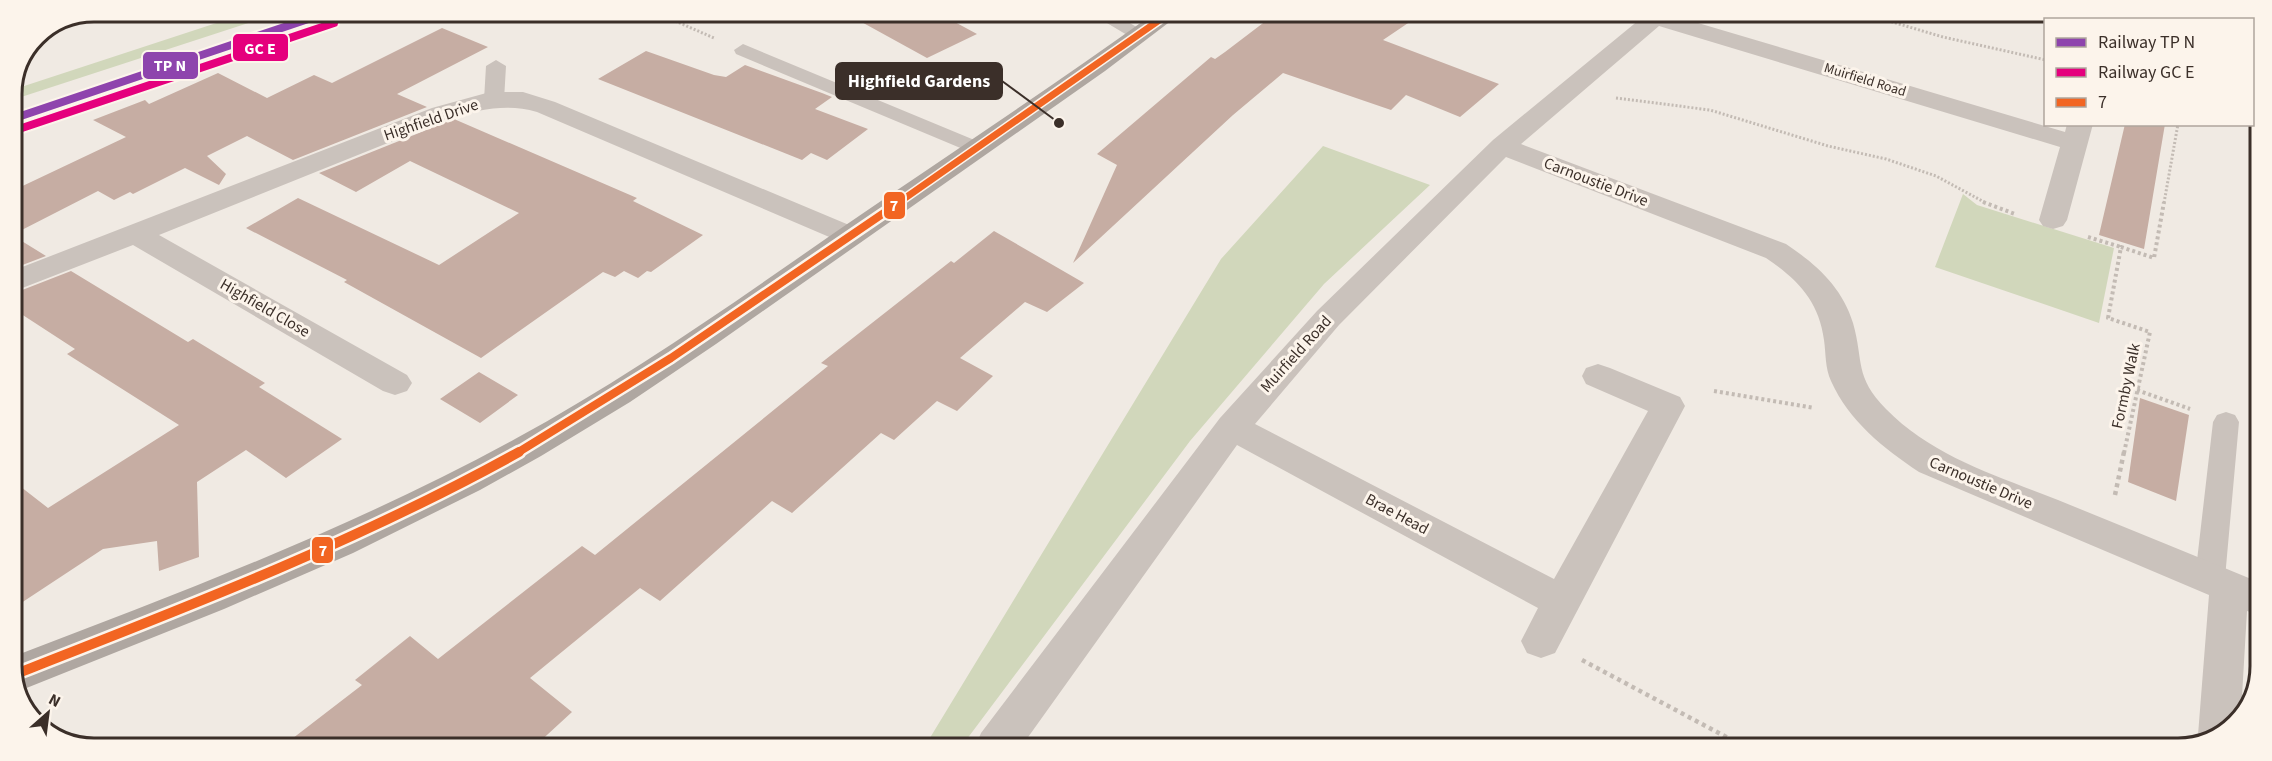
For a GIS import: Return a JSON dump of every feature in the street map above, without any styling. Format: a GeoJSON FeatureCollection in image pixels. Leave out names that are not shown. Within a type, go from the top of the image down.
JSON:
{"type":"FeatureCollection","features":[{"type":"Feature","properties":{"kind":"main road"},"geometry":{"type":"LineString","coordinates":[[23,671],[293,562],[450,490],[590,412],[851,236],[1156,22]]}},
{"type":"Feature","properties":{"kind":"street","name":"Muirfield Road"},"geometry":{"type":"LineString","coordinates":[[1003,738],[1232,426],[1328,318],[1502,146],[1651,22]]}},
{"type":"Feature","properties":{"kind":"street","name":"Muirfield Road"},"geometry":{"type":"LineString","coordinates":[[1679,22],[2044,125]]}},
{"type":"Feature","properties":{"kind":"street","name":"Highfield Drive"},"geometry":{"type":"LineString","coordinates":[[22,278],[441,113],[494,100],[523,99],[546,107],[851,236]]}},
{"type":"Feature","properties":{"kind":"street","name":"Muirfield Road"},"geometry":{"type":"LineString","coordinates":[[2049,126],[2077,134],[2053,220]]}},
{"type":"Feature","properties":{"kind":"street","name":"Carnoustie Drive"},"geometry":{"type":"LineString","coordinates":[[1502,146],[1776,251],[1812,277],[1831,301],[1839,321],[1841,361],[1848,383],[1867,410],[1898,441],[1931,463],[2232,587]]}},
{"type":"Feature","properties":{"kind":"street","name":"Highfield Close"},"geometry":{"type":"LineString","coordinates":[[136,234],[395,383]]}},
{"type":"Feature","properties":{"kind":"street"},"geometry":{"type":"LineString","coordinates":[[1541,640],[1668,406],[1598,376]]}},
{"type":"Feature","properties":{"kind":"street","name":"Brae Head"},"geometry":{"type":"LineString","coordinates":[[1232,426],[1562,602]]}},
{"type":"Feature","properties":{"kind":"street"},"geometry":{"type":"LineString","coordinates":[[2220,725],[2232,587]]}},
{"type":"Feature","properties":{"kind":"lane"},"geometry":{"type":"LineString","coordinates":[[1116,22],[1139,34]]}},
{"type":"Feature","properties":{"kind":"lane"},"geometry":{"type":"LineString","coordinates":[[743,50],[977,148]]}},
{"type":"Feature","properties":{"kind":"lane"},"geometry":{"type":"LineString","coordinates":[[494,100],[496,66]]}},
{"type":"Feature","properties":{"kind":"lane"},"geometry":{"type":"LineString","coordinates":[[2226,422],[2232,587]]}},
{"type":"Feature","properties":{"kind":"path"},"geometry":{"type":"LineString","coordinates":[[678,22],[743,50]]}},
{"type":"Feature","properties":{"kind":"path"},"geometry":{"type":"LineString","coordinates":[[1891,22],[1943,38],[2044,60]]}},
{"type":"Feature","properties":{"kind":"path"},"geometry":{"type":"LineString","coordinates":[[1612,98],[1710,110],[1828,146],[1886,159],[1936,176],[1993,207],[2022,216]]}},
{"type":"Feature","properties":{"kind":"path"},"geometry":{"type":"LineString","coordinates":[[2088,237],[2154,258],[2178,126]]}},
{"type":"Feature","properties":{"kind":"path","name":"Formby Walk"},"geometry":{"type":"LineString","coordinates":[[2113,501],[2151,332],[2108,318],[2121,247]]}},
{"type":"Feature","properties":{"kind":"path"},"geometry":{"type":"LineString","coordinates":[[1714,391],[1825,410]]}},
{"type":"Feature","properties":{"kind":"path"},"geometry":{"type":"LineString","coordinates":[[1576,656],[1728,738]]}},
{"type":"Feature","properties":{"kind":"green space"},"geometry":{"type":"Polygon","coordinates":[[[219,22],[251,22],[22,97],[23,86],[219,22]]]}},
{"type":"Feature","properties":{"kind":"green space"},"geometry":{"type":"Polygon","coordinates":[[[1323,146],[1430,185],[1324,284],[1190,441],[968,738],[930,738],[1221,259],[1323,146]]]}},
{"type":"Feature","properties":{"kind":"green space"},"geometry":{"type":"Polygon","coordinates":[[[1963,194],[1977,205],[2114,248],[2099,323],[1935,267],[1963,194]]]}},
{"type":"Feature","properties":{"kind":"building"},"geometry":{"type":"Polygon","coordinates":[[[862,22],[955,22],[977,34],[927,58],[862,22]]]}},
{"type":"Feature","properties":{"kind":"building"},"geometry":{"type":"Polygon","coordinates":[[[1264,22],[1410,22],[1383,40],[1499,84],[1460,117],[1406,95],[1391,110],[1283,73],[1233,115],[1073,263],[1117,165],[1097,154],[1211,57],[1215,59],[1264,22]]]}},
{"type":"Feature","properties":{"kind":"building"},"geometry":{"type":"Polygon","coordinates":[[[442,28],[488,47],[397,94],[427,107],[293,160],[247,136],[207,156],[226,174],[219,185],[185,168],[133,194],[130,192],[114,200],[98,191],[22,230],[22,186],[126,137],[93,120],[145,100],[149,104],[218,73],[267,98],[314,75],[332,83],[442,28]]]}},
{"type":"Feature","properties":{"kind":"building"},"geometry":{"type":"Polygon","coordinates":[[[646,51],[714,75],[726,77],[745,65],[832,97],[815,109],[868,129],[827,160],[811,153],[802,160],[598,79],[646,51]]]}},
{"type":"Feature","properties":{"kind":"building"},"geometry":{"type":"Polygon","coordinates":[[[454,119],[637,198],[633,201],[703,235],[651,272],[647,271],[638,278],[624,271],[615,277],[603,272],[481,358],[344,282],[347,280],[246,228],[298,198],[439,265],[519,213],[410,161],[356,192],[319,173],[454,119]]]}},
{"type":"Feature","properties":{"kind":"building"},"geometry":{"type":"Polygon","coordinates":[[[2125,126],[2165,126],[2144,249],[2099,235],[2125,126]]]}},
{"type":"Feature","properties":{"kind":"building"},"geometry":{"type":"Polygon","coordinates":[[[994,231],[1084,283],[1047,312],[1025,302],[960,358],[993,376],[957,411],[937,401],[894,440],[881,433],[792,513],[772,501],[660,601],[640,588],[530,678],[572,712],[544,738],[293,738],[362,685],[355,680],[410,636],[438,659],[582,546],[595,555],[828,366],[821,363],[951,261],[954,263],[994,231]]]}},
{"type":"Feature","properties":{"kind":"building"},"geometry":{"type":"Polygon","coordinates":[[[22,241],[46,256],[22,265],[22,241]]]}},
{"type":"Feature","properties":{"kind":"building"},"geometry":{"type":"Polygon","coordinates":[[[71,271],[188,342],[193,339],[265,383],[259,387],[342,439],[286,478],[246,450],[197,482],[199,557],[159,571],[157,541],[103,549],[23,602],[23,488],[48,508],[179,425],[67,354],[75,349],[22,315],[22,290],[71,271]]]}},
{"type":"Feature","properties":{"kind":"building"},"geometry":{"type":"Polygon","coordinates":[[[479,372],[518,395],[480,423],[440,399],[479,372]]]}},
{"type":"Feature","properties":{"kind":"building"},"geometry":{"type":"Polygon","coordinates":[[[2140,398],[2189,415],[2176,501],[2128,482],[2140,398]]]}},
{"type":"Feature","properties":{"kind":"transit line"},"geometry":{"type":"LineString","coordinates":[[22,116],[299,22]]}},
{"type":"Feature","properties":{"kind":"transit line","name":"7"},"geometry":{"type":"LineString","coordinates":[[23,671],[244,584],[358,534],[470,479],[521,451],[622,390],[720,326],[1157,22]]}},
{"type":"Feature","properties":{"kind":"transit line"},"geometry":{"type":"LineString","coordinates":[[22,128],[334,23]]}},
{"type":"Feature","properties":{"kind":"place","name":"Highfield Gardens"},"geometry":{"type":"Point","coordinates":[1059,123]}}]}
